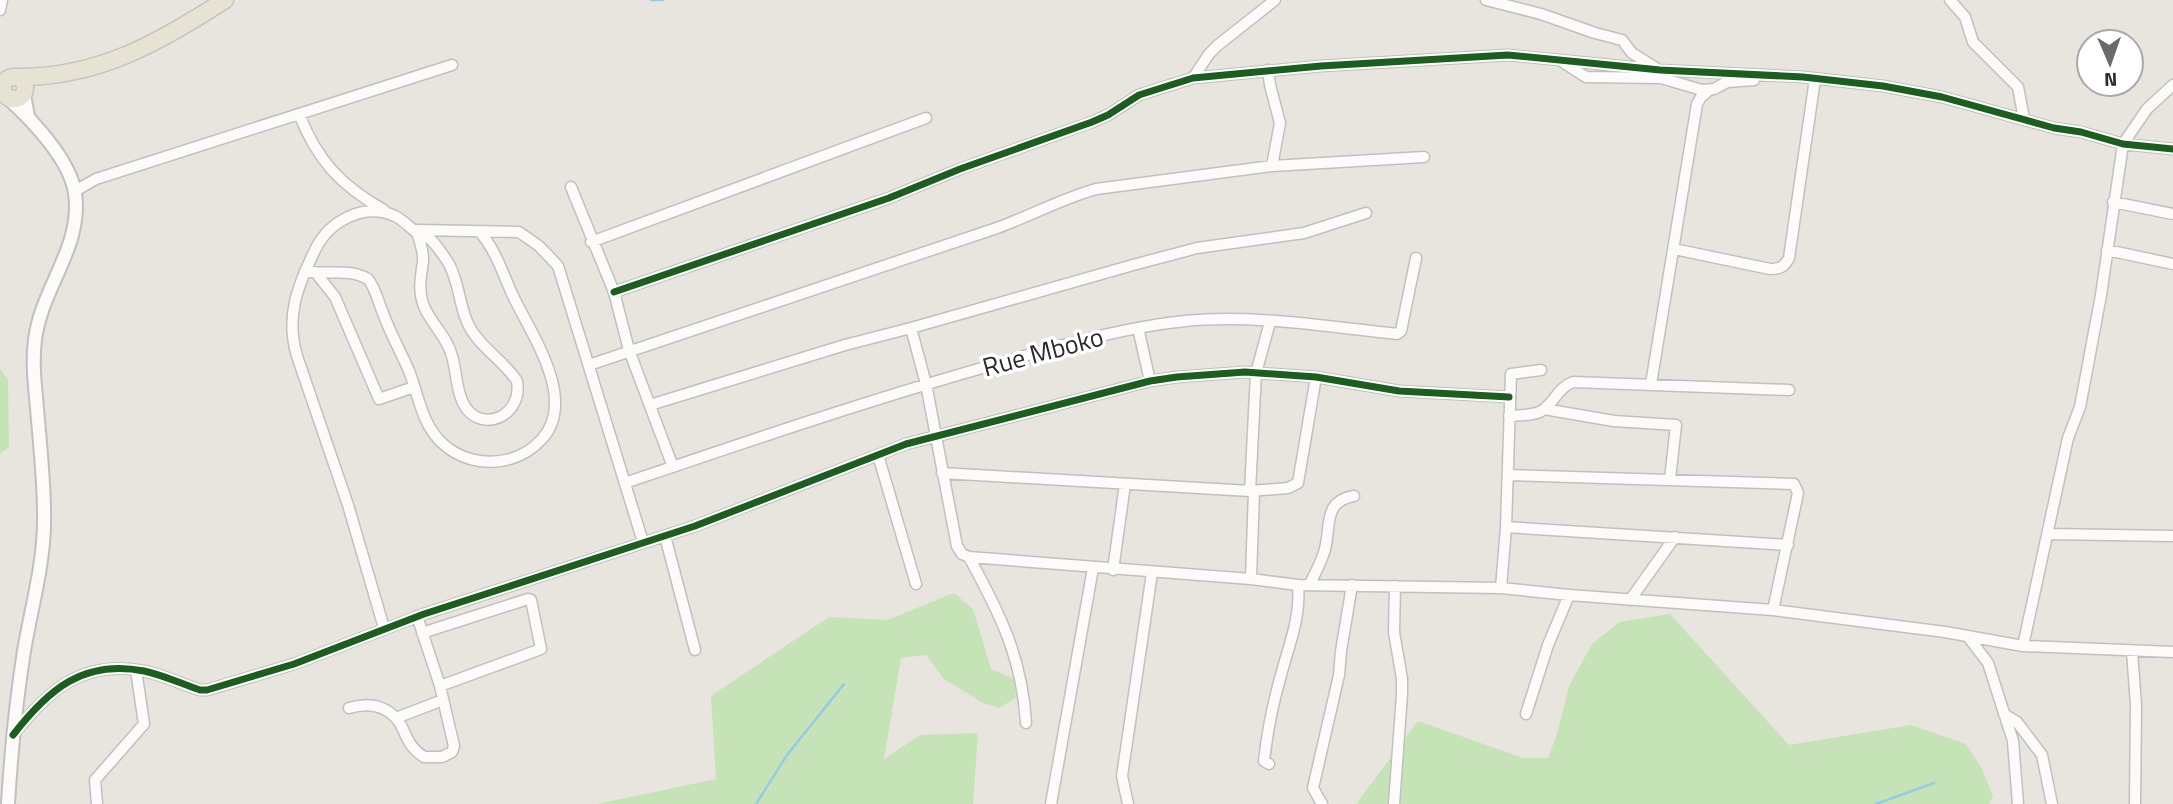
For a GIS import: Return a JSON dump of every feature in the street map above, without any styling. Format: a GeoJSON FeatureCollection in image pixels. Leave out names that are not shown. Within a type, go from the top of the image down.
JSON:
{"type":"FeatureCollection","features":[{"type":"Feature","properties":{"kind":"main road"},"geometry":{"type":"LineString","coordinates":[[9,77],[45,76],[87,69],[123,58],[168,36],[226,0]]}},
{"type":"Feature","properties":{"kind":"main road"},"geometry":{"type":"LineString","coordinates":[[13,95],[45,76]]}},
{"type":"Feature","properties":{"kind":"main road"},"geometry":{"type":"LineString","coordinates":[[9,77],[25,84],[13,95]]}},
{"type":"Feature","properties":{"kind":"street"},"geometry":{"type":"LineString","coordinates":[[0,10],[2,0]]}},
{"type":"Feature","properties":{"kind":"street"},"geometry":{"type":"LineString","coordinates":[[1193,78],[1218,45],[1275,0]]}},
{"type":"Feature","properties":{"kind":"street"},"geometry":{"type":"LineString","coordinates":[[1486,0],[1622,40],[1632,53],[1660,70]]}},
{"type":"Feature","properties":{"kind":"street"},"geometry":{"type":"LineString","coordinates":[[1950,0],[1965,17],[1973,42],[2018,87],[2024,120]]}},
{"type":"Feature","properties":{"kind":"street"},"geometry":{"type":"LineString","coordinates":[[614,292],[889,198],[960,169],[1092,122],[1139,95],[1193,78],[1268,70],[1489,54],[1660,70],[1815,79],[1917,92],[2123,144],[2173,149]]}},
{"type":"Feature","properties":{"kind":"street"},"geometry":{"type":"LineString","coordinates":[[1562,62],[1586,77],[1661,78],[1708,91]]}},
{"type":"Feature","properties":{"kind":"street"},"geometry":{"type":"LineString","coordinates":[[75,191],[96,179],[452,65]]}},
{"type":"Feature","properties":{"kind":"street"},"geometry":{"type":"LineString","coordinates":[[1268,70],[1269,85],[1280,123],[1272,166]]}},
{"type":"Feature","properties":{"kind":"street"},"geometry":{"type":"LineString","coordinates":[[1651,384],[1697,104],[1708,91],[1727,82],[1786,81],[1803,78]]}},
{"type":"Feature","properties":{"kind":"street"},"geometry":{"type":"LineString","coordinates":[[1674,249],[1770,269],[1783,267],[1789,258],[1815,79]]}},
{"type":"Feature","properties":{"kind":"street"},"geometry":{"type":"LineString","coordinates":[[2023,646],[2068,438],[2080,407],[2123,144],[2147,109],[2173,85]]}},
{"type":"Feature","properties":{"kind":"street"},"geometry":{"type":"LineString","coordinates":[[8,804],[17,695],[39,573],[44,525],[33,352],[40,316],[71,241],[76,209],[75,191],[66,168],[13,95]]}},
{"type":"Feature","properties":{"kind":"street"},"geometry":{"type":"LineString","coordinates":[[299,114],[320,157],[331,171],[364,199],[394,215],[416,233],[430,239],[446,259],[455,276],[473,333],[517,381],[516,404],[505,415],[487,419],[478,417],[470,413],[459,394],[452,355],[426,312],[420,295],[423,258],[416,233]]}},
{"type":"Feature","properties":{"kind":"street"},"geometry":{"type":"LineString","coordinates":[[591,242],[926,118]]}},
{"type":"Feature","properties":{"kind":"street"},"geometry":{"type":"LineString","coordinates":[[589,365],[997,228],[1072,196],[1096,189],[1272,166],[1424,157]]}},
{"type":"Feature","properties":{"kind":"street"},"geometry":{"type":"LineString","coordinates":[[570,187],[614,292],[629,350],[673,467]]}},
{"type":"Feature","properties":{"kind":"street"},"geometry":{"type":"LineString","coordinates":[[2113,202],[2173,215]]}},
{"type":"Feature","properties":{"kind":"street"},"geometry":{"type":"LineString","coordinates":[[384,628],[348,505],[292,339],[291,317],[296,291],[310,272],[318,244],[331,228],[344,219],[361,213],[374,211],[394,215]]}},
{"type":"Feature","properties":{"kind":"street"},"geometry":{"type":"LineString","coordinates":[[650,405],[845,345],[1184,252],[1304,233],[1366,213]]}},
{"type":"Feature","properties":{"kind":"street"},"geometry":{"type":"LineString","coordinates":[[310,272],[347,272],[368,279],[414,387],[425,422],[455,453],[470,459],[492,461],[515,457],[527,453],[551,426],[556,398],[549,374],[493,250],[480,232]]}},
{"type":"Feature","properties":{"kind":"street"},"geometry":{"type":"LineString","coordinates":[[416,233],[519,232],[539,246],[558,266],[643,542]]}},
{"type":"Feature","properties":{"kind":"street"},"geometry":{"type":"LineString","coordinates":[[2107,250],[2173,264]]}},
{"type":"Feature","properties":{"kind":"street"},"geometry":{"type":"LineString","coordinates":[[423,258],[440,254]]}},
{"type":"Feature","properties":{"kind":"street","name":"Rue Mboko"},"geometry":{"type":"LineString","coordinates":[[625,483],[926,384],[1038,352],[1138,328],[1186,321],[1270,322],[1399,333],[1416,258]]}},
{"type":"Feature","properties":{"kind":"street"},"geometry":{"type":"LineString","coordinates":[[310,272],[335,297],[379,399],[414,387]]}},
{"type":"Feature","properties":{"kind":"street"},"geometry":{"type":"LineString","coordinates":[[1251,579],[1256,373],[1270,322]]}},
{"type":"Feature","properties":{"kind":"street"},"geometry":{"type":"LineString","coordinates":[[911,328],[926,384],[957,546],[962,554],[969,557],[1297,585],[1501,588],[1773,610],[1944,632],[2023,646],[2173,652]]}},
{"type":"Feature","properties":{"kind":"street"},"geometry":{"type":"LineString","coordinates":[[1138,328],[1150,381]]}},
{"type":"Feature","properties":{"kind":"street"},"geometry":{"type":"LineString","coordinates":[[1501,588],[1506,527],[1511,374],[1541,370]]}},
{"type":"Feature","properties":{"kind":"street"},"geometry":{"type":"LineString","coordinates":[[13,735],[38,704],[67,681],[96,671],[122,668],[136,670],[207,690],[294,664],[417,616],[665,536],[935,436],[1150,381],[1256,373],[1316,377],[1399,391],[1509,397]]}},
{"type":"Feature","properties":{"kind":"street"},"geometry":{"type":"LineString","coordinates":[[942,472],[1252,491],[1288,488],[1298,483],[1316,377]]}},
{"type":"Feature","properties":{"kind":"street"},"geometry":{"type":"LineString","coordinates":[[1509,416],[1537,413],[1544,409],[1563,387],[1573,382],[1789,390]]}},
{"type":"Feature","properties":{"kind":"street"},"geometry":{"type":"LineString","coordinates":[[1544,409],[1614,421],[1676,425],[1670,479]]}},
{"type":"Feature","properties":{"kind":"street"},"geometry":{"type":"LineString","coordinates":[[878,455],[916,584]]}},
{"type":"Feature","properties":{"kind":"street"},"geometry":{"type":"LineString","coordinates":[[1508,475],[1794,484],[1798,493],[1773,610]]}},
{"type":"Feature","properties":{"kind":"street"},"geometry":{"type":"LineString","coordinates":[[1113,570],[1125,484]]}},
{"type":"Feature","properties":{"kind":"street"},"geometry":{"type":"LineString","coordinates":[[1310,584],[1324,553],[1333,509],[1344,497],[1354,496]]}},
{"type":"Feature","properties":{"kind":"street"},"geometry":{"type":"LineString","coordinates":[[1506,527],[1788,545]]}},
{"type":"Feature","properties":{"kind":"street"},"geometry":{"type":"LineString","coordinates":[[2048,534],[2173,536]]}},
{"type":"Feature","properties":{"kind":"street"},"geometry":{"type":"LineString","coordinates":[[665,536],[695,650]]}},
{"type":"Feature","properties":{"kind":"street"},"geometry":{"type":"LineString","coordinates":[[1630,600],[1675,537]]}},
{"type":"Feature","properties":{"kind":"street"},"geometry":{"type":"LineString","coordinates":[[969,557],[1011,641],[1023,692],[1026,723]]}},
{"type":"Feature","properties":{"kind":"street"},"geometry":{"type":"LineString","coordinates":[[1051,804],[1093,568]]}},
{"type":"Feature","properties":{"kind":"street"},"geometry":{"type":"LineString","coordinates":[[1128,804],[1122,776],[1153,573]]}},
{"type":"Feature","properties":{"kind":"street"},"geometry":{"type":"LineString","coordinates":[[1269,764],[1264,761],[1265,746],[1279,680],[1298,619],[1300,604],[1297,585]]}},
{"type":"Feature","properties":{"kind":"street"},"geometry":{"type":"LineString","coordinates":[[1322,804],[1312,788],[1339,675],[1352,585]]}},
{"type":"Feature","properties":{"kind":"street"},"geometry":{"type":"LineString","coordinates":[[1394,804],[1402,687],[1394,632],[1395,586]]}},
{"type":"Feature","properties":{"kind":"street"},"geometry":{"type":"LineString","coordinates":[[1526,713],[1548,645],[1569,595]]}},
{"type":"Feature","properties":{"kind":"street"},"geometry":{"type":"LineString","coordinates":[[422,632],[531,600],[541,649],[440,686]]}},
{"type":"Feature","properties":{"kind":"street"},"geometry":{"type":"LineString","coordinates":[[349,708],[371,704],[396,718],[415,751],[424,757],[442,757],[452,752],[454,746],[440,686],[417,616]]}},
{"type":"Feature","properties":{"kind":"street"},"geometry":{"type":"LineString","coordinates":[[1968,637],[1988,663],[2013,741],[2018,804]]}},
{"type":"Feature","properties":{"kind":"street"},"geometry":{"type":"LineString","coordinates":[[2132,651],[2136,705],[2135,804]]}},
{"type":"Feature","properties":{"kind":"street"},"geometry":{"type":"LineString","coordinates":[[97,804],[95,780],[144,724],[136,670]]}},
{"type":"Feature","properties":{"kind":"street"},"geometry":{"type":"LineString","coordinates":[[396,718],[443,700]]}},
{"type":"Feature","properties":{"kind":"street"},"geometry":{"type":"LineString","coordinates":[[2004,715],[2017,722],[2042,755],[2052,804]]}},
{"type":"Feature","properties":{"kind":"green space"},"geometry":{"type":"Polygon","coordinates":[[[0,369],[8,380],[9,447],[0,454],[0,369]]]}},
{"type":"Feature","properties":{"kind":"green space"},"geometry":{"type":"Polygon","coordinates":[[[954,593],[973,609],[991,669],[1014,679],[1016,698],[999,708],[983,703],[944,679],[926,655],[901,658],[884,759],[920,735],[978,733],[973,804],[597,804],[716,779],[711,696],[829,617],[887,620],[954,593]]]}},
{"type":"Feature","properties":{"kind":"green space"},"geometry":{"type":"Polygon","coordinates":[[[1670,614],[1789,745],[1911,725],[1966,744],[1981,767],[1993,796],[1989,804],[1356,804],[1418,721],[1523,758],[1548,758],[1569,686],[1592,644],[1620,622],[1670,614]]]}},
{"type":"Feature","properties":{"kind":"waterway"},"geometry":{"type":"LineString","coordinates":[[651,0],[663,0]]}},
{"type":"Feature","properties":{"kind":"waterway"},"geometry":{"type":"LineString","coordinates":[[756,804],[787,755],[844,684]]}},
{"type":"Feature","properties":{"kind":"waterway"},"geometry":{"type":"LineString","coordinates":[[1876,804],[1934,783]]}},
{"type":"Feature","properties":{"kind":"cycle path"},"geometry":{"type":"LineString","coordinates":[[614,292],[889,198],[960,169],[1092,122],[1139,95],[1193,78],[1321,66],[1508,55],[1660,70],[1803,77],[1883,86],[1942,97],[2123,144],[2173,149]]}},
{"type":"Feature","properties":{"kind":"cycle path"},"geometry":{"type":"LineString","coordinates":[[13,735],[54,692],[85,674],[122,668],[144,671],[207,690],[294,664],[424,614],[695,526],[906,444],[1150,381],[1245,372],[1316,377],[1399,391],[1509,397]]}}]}
